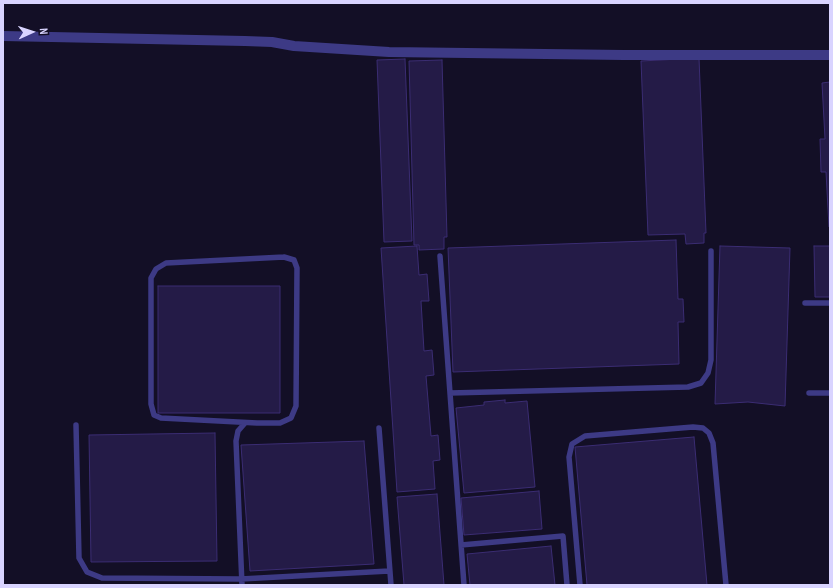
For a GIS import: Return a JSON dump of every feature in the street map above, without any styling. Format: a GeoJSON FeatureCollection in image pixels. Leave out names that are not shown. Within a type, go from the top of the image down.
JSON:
{"type":"FeatureCollection","features":[{"type":"Feature","properties":{"kind":"street"},"geometry":{"type":"LineString","coordinates":[[3,36],[272,42],[294,46],[335,47],[390,52],[624,55],[830,55]]}},
{"type":"Feature","properties":{"kind":"lane"},"geometry":{"type":"LineString","coordinates":[[450,393],[688,387],[701,382],[708,373],[711,360],[711,251]]}},
{"type":"Feature","properties":{"kind":"lane"},"geometry":{"type":"LineString","coordinates":[[440,256],[464,585]]}},
{"type":"Feature","properties":{"kind":"lane"},"geometry":{"type":"LineString","coordinates":[[242,585],[236,441],[238,431],[245,423],[280,423],[291,418],[296,406],[297,268],[294,260],[284,257],[166,263],[156,269],[150,278],[151,404],[154,415],[161,418],[245,423]]}},
{"type":"Feature","properties":{"kind":"lane"},"geometry":{"type":"LineString","coordinates":[[805,303],[830,303]]}},
{"type":"Feature","properties":{"kind":"lane"},"geometry":{"type":"LineString","coordinates":[[809,393],[830,393]]}},
{"type":"Feature","properties":{"kind":"lane"},"geometry":{"type":"LineString","coordinates":[[76,425],[79,558],[87,572],[102,578],[241,578],[389,571]]}},
{"type":"Feature","properties":{"kind":"lane"},"geometry":{"type":"LineString","coordinates":[[580,585],[569,457],[572,444],[585,436],[693,427],[703,428],[709,433],[713,443],[726,585]]}},
{"type":"Feature","properties":{"kind":"lane"},"geometry":{"type":"LineString","coordinates":[[379,428],[391,585]]}},
{"type":"Feature","properties":{"kind":"lane"},"geometry":{"type":"LineString","coordinates":[[461,545],[563,536],[567,585]]}},
{"type":"Feature","properties":{"kind":"building"},"geometry":{"type":"Polygon","coordinates":[[[699,58],[706,233],[704,233],[704,243],[686,244],[685,234],[648,235],[641,61],[699,58]]]}},
{"type":"Feature","properties":{"kind":"building"},"geometry":{"type":"Polygon","coordinates":[[[405,59],[412,241],[384,242],[377,60],[405,59]]]}},
{"type":"Feature","properties":{"kind":"building"},"geometry":{"type":"Polygon","coordinates":[[[442,60],[447,237],[444,237],[444,249],[419,250],[419,245],[414,245],[409,61],[442,60]]]}},
{"type":"Feature","properties":{"kind":"building"},"geometry":{"type":"Polygon","coordinates":[[[830,82],[829,227],[826,172],[821,172],[820,139],[825,139],[822,83],[830,82]]]}},
{"type":"Feature","properties":{"kind":"building"},"geometry":{"type":"Polygon","coordinates":[[[676,240],[678,299],[683,299],[684,322],[678,322],[679,364],[453,372],[448,248],[676,240]]]}},
{"type":"Feature","properties":{"kind":"building"},"geometry":{"type":"Polygon","coordinates":[[[417,246],[419,275],[427,274],[429,301],[421,301],[424,351],[432,350],[434,375],[426,376],[431,436],[438,435],[440,460],[433,461],[435,489],[397,492],[381,248],[417,246]]]}},
{"type":"Feature","properties":{"kind":"building"},"geometry":{"type":"Polygon","coordinates":[[[720,246],[790,248],[785,406],[748,402],[715,404],[720,246]]]}},
{"type":"Feature","properties":{"kind":"building"},"geometry":{"type":"Polygon","coordinates":[[[814,246],[830,246],[830,297],[815,297],[814,246]]]}},
{"type":"Feature","properties":{"kind":"building"},"geometry":{"type":"Polygon","coordinates":[[[158,286],[280,286],[280,413],[158,413],[158,286]]]}},
{"type":"Feature","properties":{"kind":"building"},"geometry":{"type":"Polygon","coordinates":[[[505,400],[505,403],[527,401],[535,487],[464,493],[456,408],[484,405],[484,402],[505,400]]]}},
{"type":"Feature","properties":{"kind":"building"},"geometry":{"type":"Polygon","coordinates":[[[215,433],[217,561],[91,562],[89,435],[215,433]]]}},
{"type":"Feature","properties":{"kind":"building"},"geometry":{"type":"Polygon","coordinates":[[[694,437],[707,585],[587,585],[575,447],[694,437]]]}},
{"type":"Feature","properties":{"kind":"building"},"geometry":{"type":"Polygon","coordinates":[[[364,441],[374,564],[250,571],[241,445],[364,441]]]}},
{"type":"Feature","properties":{"kind":"building"},"geometry":{"type":"Polygon","coordinates":[[[539,491],[542,529],[464,535],[461,498],[539,491]]]}},
{"type":"Feature","properties":{"kind":"building"},"geometry":{"type":"Polygon","coordinates":[[[437,494],[444,585],[404,585],[397,497],[437,494]]]}},
{"type":"Feature","properties":{"kind":"building"},"geometry":{"type":"Polygon","coordinates":[[[551,546],[555,585],[470,585],[467,554],[551,546]]]}}]}
